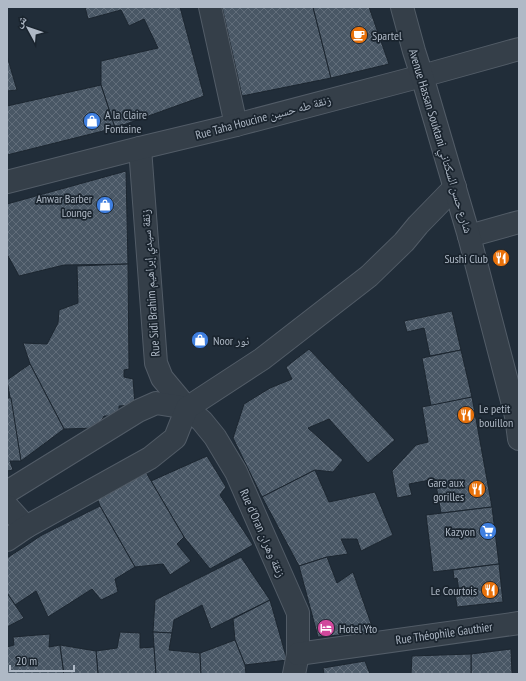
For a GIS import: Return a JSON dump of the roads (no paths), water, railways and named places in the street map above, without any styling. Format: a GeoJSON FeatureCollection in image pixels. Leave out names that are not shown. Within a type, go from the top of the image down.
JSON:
{"type":"FeatureCollection","features":[{"type":"Feature","properties":{"kind":"street"},"geometry":{"type":"LineString","coordinates":[[210,7],[236,125]]}},
{"type":"Feature","properties":{"kind":"street","name":"Avenue Hassan Souktani شارع حسن السكتاني"},"geometry":{"type":"LineString","coordinates":[[402,7],[469,236],[518,416],[519,439]]}},
{"type":"Feature","properties":{"kind":"street","name":"Rue Taha Houcine زنقة طه حسين"},"geometry":{"type":"LineString","coordinates":[[7,182],[236,125],[422,76],[519,48]]}},
{"type":"Feature","properties":{"kind":"street","name":"Rue Sidi Brahim زنقة سيدي إبراهيم"},"geometry":{"type":"LineString","coordinates":[[140,148],[156,363],[162,378],[187,408]]}},
{"type":"Feature","properties":{"kind":"street"},"geometry":{"type":"LineString","coordinates":[[7,540],[26,527],[150,458],[161,450],[175,438],[187,408],[262,359],[369,276],[404,242],[418,225],[455,187]]}},
{"type":"Feature","properties":{"kind":"street"},"geometry":{"type":"LineString","coordinates":[[469,236],[519,222]]}},
{"type":"Feature","properties":{"kind":"street"},"geometry":{"type":"LineString","coordinates":[[7,492],[138,411],[156,403],[187,408]]}},
{"type":"Feature","properties":{"kind":"street","name":"Rue d'Oran زنقة وهران"},"geometry":{"type":"LineString","coordinates":[[187,408],[202,421],[215,438],[236,472],[298,613],[296,664]]}},
{"type":"Feature","properties":{"kind":"street"},"geometry":{"type":"LineString","coordinates":[[7,506],[26,527]]}},
{"type":"Feature","properties":{"kind":"street","name":"Rue Théophile Gauthier"},"geometry":{"type":"LineString","coordinates":[[296,664],[519,623]]}},
{"type":"Feature","properties":{"kind":"place","name":"Spartel"},"geometry":{"type":"Point","coordinates":[359,35]}},
{"type":"Feature","properties":{"kind":"place","name":"A la Claire Fontaine"},"geometry":{"type":"Point","coordinates":[92,121]}},
{"type":"Feature","properties":{"kind":"place","name":"Anwar Barber Lounge"},"geometry":{"type":"Point","coordinates":[105,205]}},
{"type":"Feature","properties":{"kind":"place","name":"Sushi Club"},"geometry":{"type":"Point","coordinates":[501,258]}},
{"type":"Feature","properties":{"kind":"place","name":"Noor نور"},"geometry":{"type":"Point","coordinates":[200,340]}},
{"type":"Feature","properties":{"kind":"place","name":"Le petit bouillon"},"geometry":{"type":"Point","coordinates":[466,415]}},
{"type":"Feature","properties":{"kind":"place","name":"Gare aux gorilles"},"geometry":{"type":"Point","coordinates":[477,489]}},
{"type":"Feature","properties":{"kind":"place","name":"Kazyon"},"geometry":{"type":"Point","coordinates":[488,531]}},
{"type":"Feature","properties":{"kind":"place","name":"Le Courtois"},"geometry":{"type":"Point","coordinates":[490,590]}},
{"type":"Feature","properties":{"kind":"place","name":"Hotel Yto"},"geometry":{"type":"Point","coordinates":[326,628]}}]}
